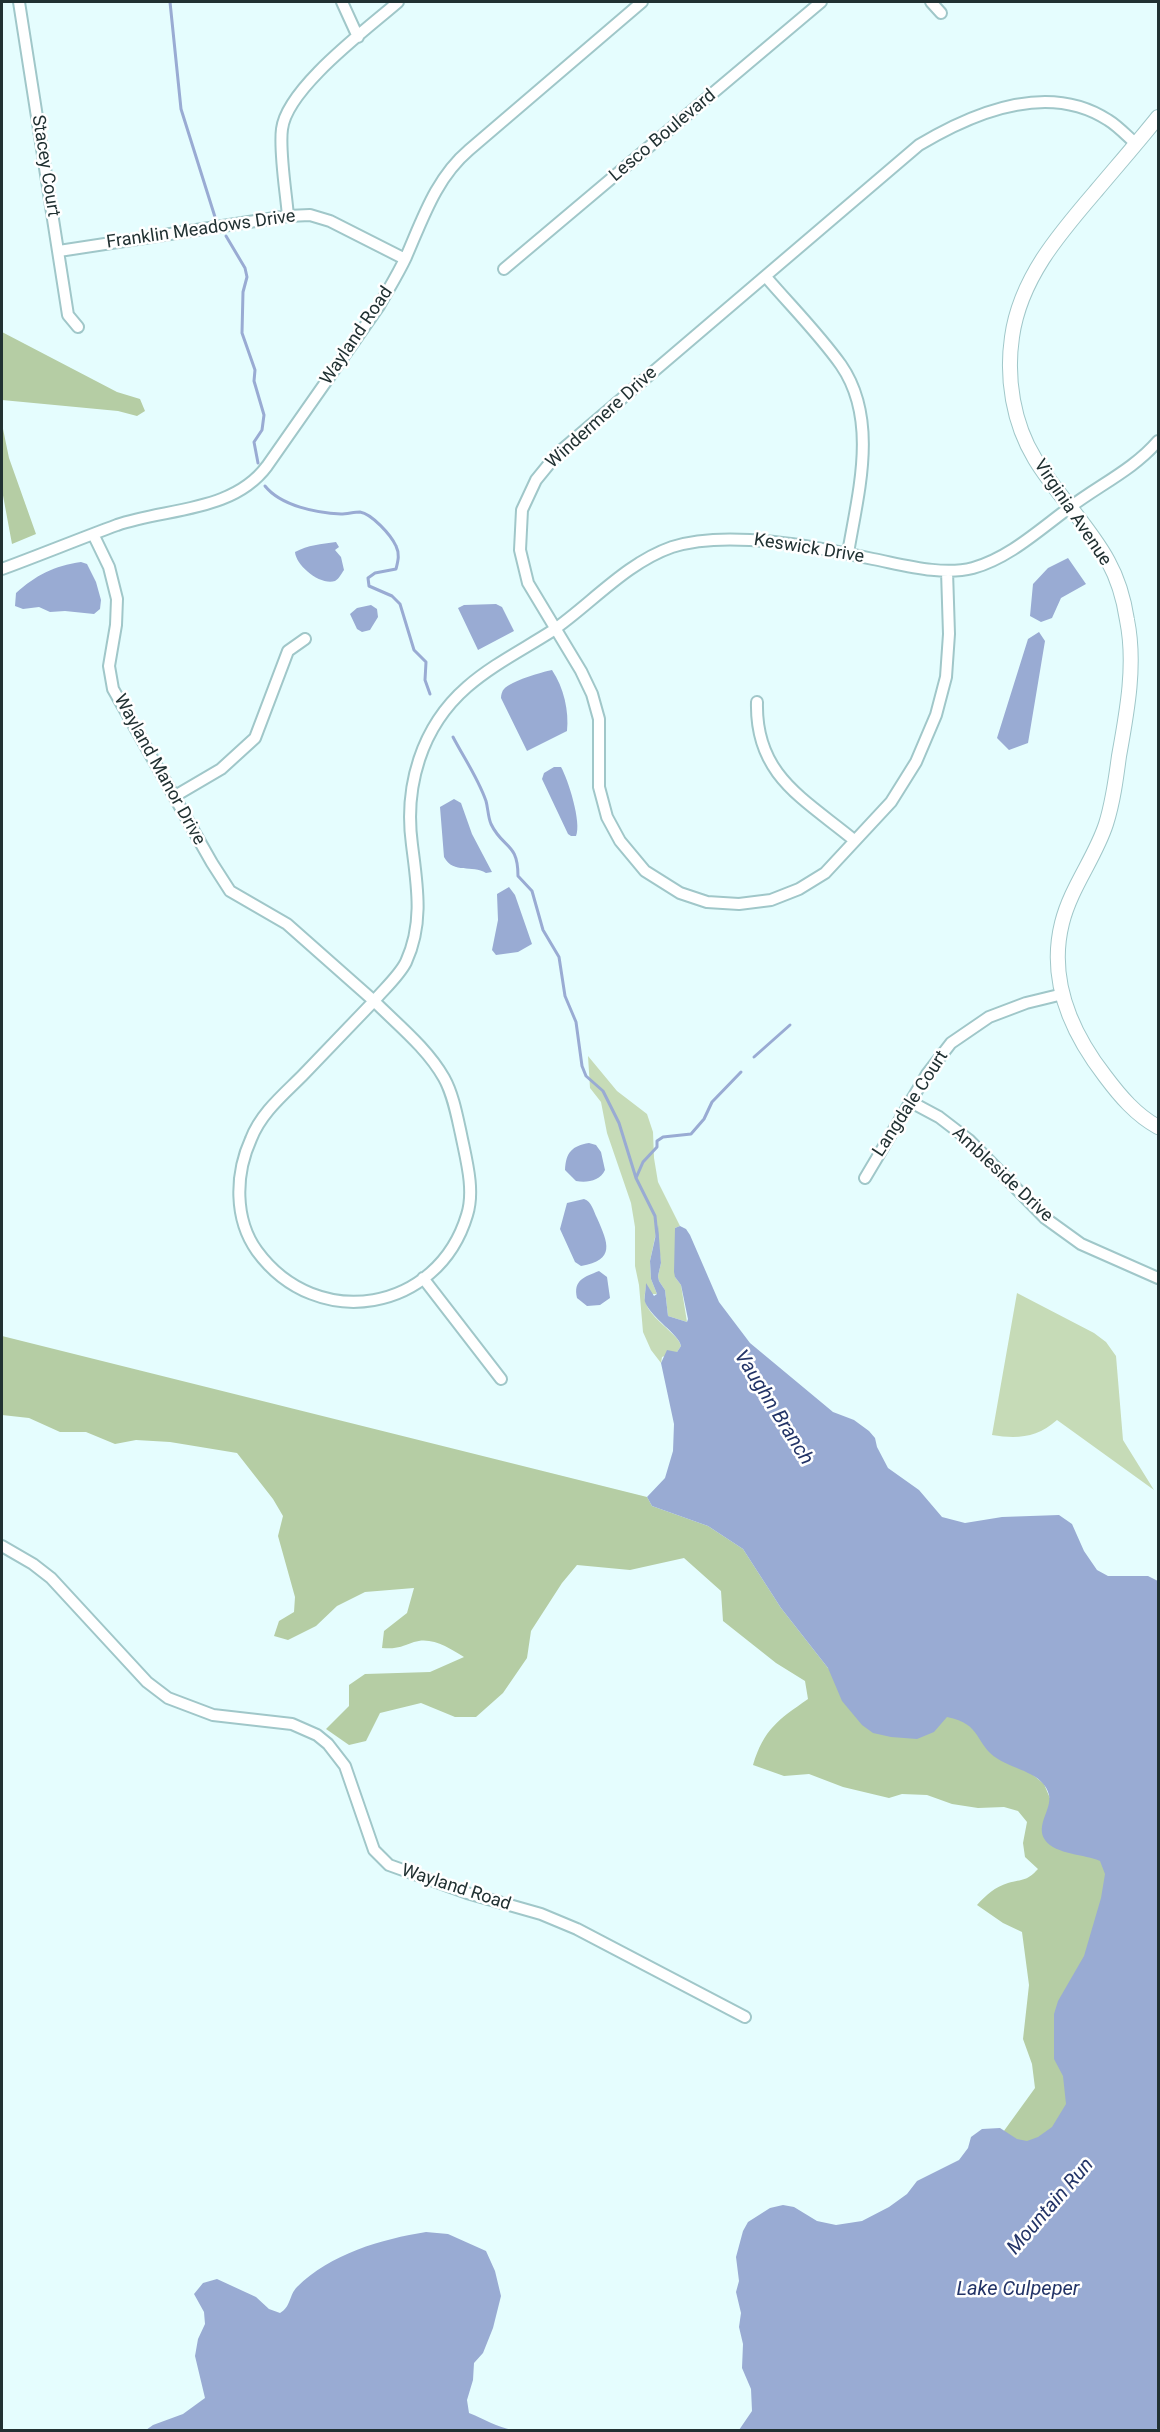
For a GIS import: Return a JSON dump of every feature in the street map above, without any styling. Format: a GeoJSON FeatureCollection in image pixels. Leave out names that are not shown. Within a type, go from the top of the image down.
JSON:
{"type":"FeatureCollection","features":[{"type":"Feature","properties":{"kind":"street","name":"Stacey Court"},"geometry":{"type":"LineString","coordinates":[[19,2],[68,315],[78,327]]}},
{"type":"Feature","properties":{"kind":"street"},"geometry":{"type":"LineString","coordinates":[[342,2],[358,36]]}},
{"type":"Feature","properties":{"kind":"street"},"geometry":{"type":"LineString","coordinates":[[288,216],[282,128],[291,103],[310,81],[398,2]]}},
{"type":"Feature","properties":{"kind":"street","name":"Wayland Road"},"geometry":{"type":"LineString","coordinates":[[2,569],[140,519],[225,499],[249,485],[267,466],[379,306],[405,259],[438,186],[458,159],[642,2]]}},
{"type":"Feature","properties":{"kind":"street","name":"Lesco Boulevard"},"geometry":{"type":"LineString","coordinates":[[504,269],[821,2]]}},
{"type":"Feature","properties":{"kind":"street"},"geometry":{"type":"LineString","coordinates":[[931,2],[941,13]]}},
{"type":"Feature","properties":{"kind":"street","name":"Windermere Drive"},"geometry":{"type":"LineString","coordinates":[[947,571],[949,634],[946,677],[936,715],[916,762],[891,802],[825,873],[799,889],[771,900],[739,904],[706,902],[680,893],[645,872],[620,841],[607,817],[599,787],[599,718],[592,694],[581,671],[528,583],[520,550],[522,510],[536,480],[558,453],[919,145],[951,126],[993,110],[1038,101],[1071,104],[1108,119],[1136,144]]}},
{"type":"Feature","properties":{"kind":"street","name":"Virginia Avenue"},"geometry":{"type":"LineString","coordinates":[[1158,117],[1061,232],[1041,260],[1019,309],[1013,333],[1010,375],[1012,394],[1022,430],[1034,458],[1108,560],[1127,620],[1131,656],[1125,724],[1110,806],[1098,846],[1068,904],[1062,922],[1058,959],[1063,994],[1070,1020],[1090,1056],[1124,1100],[1158,1127]]}},
{"type":"Feature","properties":{"kind":"street","name":"Franklin Meadows Drive"},"geometry":{"type":"LineString","coordinates":[[59,251],[288,216],[310,216],[330,221],[405,259]]}},
{"type":"Feature","properties":{"kind":"street"},"geometry":{"type":"LineString","coordinates":[[766,277],[842,366],[855,394],[862,429],[862,466],[848,553]]}},
{"type":"Feature","properties":{"kind":"street","name":"Keswick Drive"},"geometry":{"type":"LineString","coordinates":[[423,1278],[403,1292],[384,1299],[365,1302],[329,1300],[312,1295],[282,1278],[266,1263],[253,1245],[240,1209],[240,1177],[243,1158],[261,1118],[374,1001],[406,963],[418,920],[419,892],[411,843],[409,805],[415,770],[427,738],[444,711],[467,687],[555,628],[642,562],[672,547],[711,540],[746,539],[848,553],[897,564],[947,571],[974,567],[1005,554],[1144,458],[1158,441]]}},
{"type":"Feature","properties":{"kind":"street","name":"Wayland Manor Drive"},"geometry":{"type":"LineString","coordinates":[[94,536],[109,567],[117,599],[116,625],[109,666],[113,689],[212,864],[230,891],[287,924],[374,1001],[415,1041],[445,1079],[467,1161],[470,1192],[468,1214],[450,1252],[423,1278]]}},
{"type":"Feature","properties":{"kind":"street"},"geometry":{"type":"LineString","coordinates":[[175,796],[221,769],[255,738],[288,651],[304,639]]}},
{"type":"Feature","properties":{"kind":"street"},"geometry":{"type":"LineString","coordinates":[[757,702],[756,722],[761,743],[771,767],[793,790],[854,840]]}},
{"type":"Feature","properties":{"kind":"street","name":"Langdale Court"},"geometry":{"type":"LineString","coordinates":[[865,1178],[927,1074],[951,1043],[988,1017],[1026,1003],[1063,994]]}},
{"type":"Feature","properties":{"kind":"street","name":"Ambleside Drive"},"geometry":{"type":"LineString","coordinates":[[911,1102],[939,1116],[969,1140],[1045,1218],[1072,1238],[1158,1278]]}},
{"type":"Feature","properties":{"kind":"street"},"geometry":{"type":"LineString","coordinates":[[423,1278],[501,1380]]}},
{"type":"Feature","properties":{"kind":"street","name":"Wayland Road"},"geometry":{"type":"LineString","coordinates":[[2,1546],[33,1564],[69,1594],[147,1682],[168,1698],[213,1715],[292,1725],[311,1732],[328,1744],[345,1766],[374,1850],[389,1865],[466,1893],[541,1914],[577,1929],[745,2017]]}},
{"type":"Feature","properties":{"kind":"green space"},"geometry":{"type":"Polygon","coordinates":[[[2,332],[117,392],[140,399],[145,411],[137,416],[118,411],[2,400],[2,332]]]}},
{"type":"Feature","properties":{"kind":"green space"},"geometry":{"type":"Polygon","coordinates":[[[2,424],[9,458],[36,534],[12,544],[2,490],[2,424]]]}},
{"type":"Feature","properties":{"kind":"green space"},"geometry":{"type":"Polygon","coordinates":[[[588,1056],[617,1091],[647,1114],[653,1132],[658,1182],[680,1226],[675,1228],[675,1277],[681,1285],[687,1322],[668,1316],[665,1290],[658,1276],[661,1263],[657,1228],[650,1261],[651,1279],[657,1294],[651,1294],[646,1285],[647,1307],[675,1336],[681,1346],[677,1352],[662,1357],[661,1363],[651,1350],[643,1332],[635,1266],[635,1227],[631,1203],[607,1133],[601,1102],[590,1088],[588,1056]]]}},
{"type":"Feature","properties":{"kind":"green space"},"geometry":{"type":"Polygon","coordinates":[[[1017,1293],[1094,1333],[1106,1342],[1116,1356],[1123,1440],[1154,1490],[1057,1420],[1042,1430],[1026,1436],[992,1435],[1017,1293]]]}},
{"type":"Feature","properties":{"kind":"green space"},"geometry":{"type":"Polygon","coordinates":[[[2,1336],[647,1497],[652,1506],[708,1526],[743,1549],[781,1608],[828,1668],[943,1718],[950,1715],[970,1723],[1044,1784],[1052,1803],[1100,1859],[1108,1876],[1067,2078],[1069,2107],[1054,2127],[1032,2145],[1001,2135],[1035,2088],[1032,2064],[1023,2039],[1029,1985],[1022,1932],[1003,1923],[977,1905],[995,1889],[1028,1878],[1038,1869],[1025,1857],[1023,1843],[1027,1822],[1018,1811],[1004,1807],[978,1808],[952,1804],[927,1795],[902,1794],[889,1798],[843,1787],[809,1774],[784,1776],[753,1765],[762,1742],[773,1726],[808,1699],[805,1681],[776,1663],[723,1621],[721,1591],[684,1558],[630,1570],[577,1565],[562,1583],[531,1631],[527,1658],[503,1693],[476,1717],[455,1717],[421,1703],[380,1713],[366,1741],[349,1745],[326,1729],[349,1706],[349,1685],[365,1674],[430,1672],[464,1657],[440,1644],[427,1641],[414,1642],[395,1648],[382,1648],[384,1631],[407,1613],[414,1588],[365,1592],[337,1606],[316,1626],[288,1640],[274,1636],[279,1621],[294,1612],[295,1597],[278,1536],[283,1516],[273,1499],[237,1453],[170,1442],[136,1440],[115,1444],[86,1432],[60,1432],[29,1418],[2,1415],[2,1336]]]}},
{"type":"Feature","properties":{"kind":"water"},"geometry":{"type":"Polygon","coordinates":[[[336,542],[339,547],[335,550],[341,557],[344,570],[335,581],[329,582],[316,578],[304,569],[296,557],[295,552],[300,550],[336,542]]]}},
{"type":"Feature","properties":{"kind":"water"},"geometry":{"type":"Polygon","coordinates":[[[1068,558],[1086,584],[1061,598],[1052,618],[1041,622],[1030,616],[1033,584],[1048,568],[1068,558]]]}},
{"type":"Feature","properties":{"kind":"water"},"geometry":{"type":"Polygon","coordinates":[[[81,562],[87,564],[96,582],[101,600],[100,609],[94,614],[50,612],[39,607],[23,609],[15,606],[16,593],[31,581],[46,572],[81,562]]]}},
{"type":"Feature","properties":{"kind":"water"},"geometry":{"type":"Polygon","coordinates":[[[496,604],[502,607],[514,631],[478,650],[458,608],[464,605],[496,604]]]}},
{"type":"Feature","properties":{"kind":"water"},"geometry":{"type":"Polygon","coordinates":[[[371,605],[377,609],[378,617],[370,630],[362,632],[357,629],[350,614],[357,608],[371,605]]]}},
{"type":"Feature","properties":{"kind":"water"},"geometry":{"type":"Polygon","coordinates":[[[1039,632],[1045,641],[1028,743],[1009,750],[997,738],[1028,639],[1039,632]]]}},
{"type":"Feature","properties":{"kind":"water"},"geometry":{"type":"Polygon","coordinates":[[[552,670],[565,700],[567,731],[527,751],[501,698],[502,693],[513,683],[552,670]]]}},
{"type":"Feature","properties":{"kind":"water"},"geometry":{"type":"Polygon","coordinates":[[[554,767],[561,767],[567,781],[576,812],[576,836],[568,834],[542,779],[544,773],[554,767]]]}},
{"type":"Feature","properties":{"kind":"water"},"geometry":{"type":"Polygon","coordinates":[[[454,799],[461,803],[472,834],[492,872],[458,868],[444,857],[440,807],[454,799]]]}},
{"type":"Feature","properties":{"kind":"water"},"geometry":{"type":"Polygon","coordinates":[[[509,887],[515,895],[532,944],[518,952],[496,955],[492,950],[498,920],[497,894],[509,887]]]}},
{"type":"Feature","properties":{"kind":"water"},"geometry":{"type":"Polygon","coordinates":[[[589,1143],[596,1145],[601,1152],[605,1170],[600,1177],[593,1180],[576,1181],[565,1170],[567,1159],[574,1148],[589,1143]]]}},
{"type":"Feature","properties":{"kind":"water"},"geometry":{"type":"Polygon","coordinates":[[[584,1199],[593,1209],[604,1235],[606,1249],[600,1259],[581,1266],[575,1262],[560,1229],[567,1203],[584,1199]]]}},
{"type":"Feature","properties":{"kind":"water","name":"Lake Culpeper"},"geometry":{"type":"Polygon","coordinates":[[[658,1225],[661,1263],[658,1276],[665,1290],[668,1316],[687,1322],[688,1319],[681,1285],[674,1272],[675,1228],[680,1226],[690,1235],[719,1302],[750,1343],[833,1412],[854,1420],[869,1431],[875,1438],[888,1468],[919,1490],[942,1517],[965,1523],[1002,1517],[1059,1515],[1072,1524],[1084,1551],[1097,1570],[1108,1576],[1148,1576],[1158,1581],[1158,2428],[1154,2430],[739,2430],[752,2411],[751,2389],[742,2368],[743,2344],[739,2327],[741,2313],[736,2292],[739,2281],[736,2257],[743,2231],[748,2222],[770,2208],[783,2205],[794,2207],[817,2221],[836,2225],[862,2221],[889,2207],[907,2194],[917,2181],[959,2160],[968,2148],[971,2137],[982,2129],[1000,2128],[1017,2139],[1027,2141],[1038,2137],[1052,2127],[1066,2104],[1063,2076],[1054,2059],[1054,2014],[1058,2001],[1084,1956],[1101,1898],[1105,1874],[1100,1861],[1056,1849],[1045,1840],[1042,1829],[1049,1801],[1046,1788],[1035,1777],[990,1753],[967,1724],[947,1717],[934,1732],[917,1739],[873,1733],[862,1725],[842,1701],[828,1668],[781,1608],[743,1549],[708,1526],[652,1506],[647,1497],[665,1478],[673,1451],[674,1424],[661,1363],[667,1350],[677,1352],[681,1346],[676,1336],[653,1314],[645,1302],[646,1283],[654,1296],[657,1294],[651,1279],[650,1261],[658,1225]]]}},
{"type":"Feature","properties":{"kind":"water"},"geometry":{"type":"Polygon","coordinates":[[[599,1271],[607,1277],[610,1298],[600,1305],[587,1306],[577,1298],[578,1283],[584,1277],[599,1271]]]}},
{"type":"Feature","properties":{"kind":"water"},"geometry":{"type":"Polygon","coordinates":[[[426,2232],[448,2234],[486,2251],[495,2271],[501,2296],[493,2328],[483,2353],[474,2363],[473,2380],[467,2400],[469,2413],[513,2430],[146,2430],[153,2425],[183,2414],[205,2398],[195,2356],[198,2339],[205,2324],[204,2312],[194,2294],[203,2283],[217,2279],[256,2297],[269,2309],[280,2313],[286,2308],[297,2287],[325,2265],[375,2244],[426,2232]]]}},
{"type":"Feature","properties":{"kind":"waterway","name":"Vaughn Branch"},"geometry":{"type":"LineString","coordinates":[[170,2],[181,109],[215,217]]}},
{"type":"Feature","properties":{"kind":"waterway","name":"Vaughn Branch"},"geometry":{"type":"LineString","coordinates":[[226,236],[245,268],[247,277],[243,292],[242,333],[255,370],[254,381],[264,415],[262,430],[254,442],[258,463]]}},
{"type":"Feature","properties":{"kind":"waterway","name":"Vaughn Branch"},"geometry":{"type":"LineString","coordinates":[[265,486],[280,499],[300,507],[343,514],[360,512],[375,521],[390,536],[398,552],[396,569],[375,573],[368,578],[369,586],[392,596],[400,604],[414,650],[426,662],[425,680],[430,694]]}},
{"type":"Feature","properties":{"kind":"waterway","name":"Vaughn Branch"},"geometry":{"type":"LineString","coordinates":[[453,737],[483,793],[491,824],[513,851],[518,876],[532,891],[543,930],[559,957],[565,996],[576,1022],[582,1066],[586,1076],[603,1091],[619,1123],[636,1178],[655,1216],[657,1236]]}},
{"type":"Feature","properties":{"kind":"waterway"},"geometry":{"type":"LineString","coordinates":[[754,1057],[790,1025]]}},
{"type":"Feature","properties":{"kind":"waterway"},"geometry":{"type":"LineString","coordinates":[[636,1178],[643,1162],[657,1147],[657,1141],[663,1137],[691,1134],[704,1119],[712,1102],[741,1072]]}},
{"type":"Feature","properties":{"kind":"water label","name":"Mountain Run"},"geometry":{"type":"Point","coordinates":[1051,2207]}}]}
